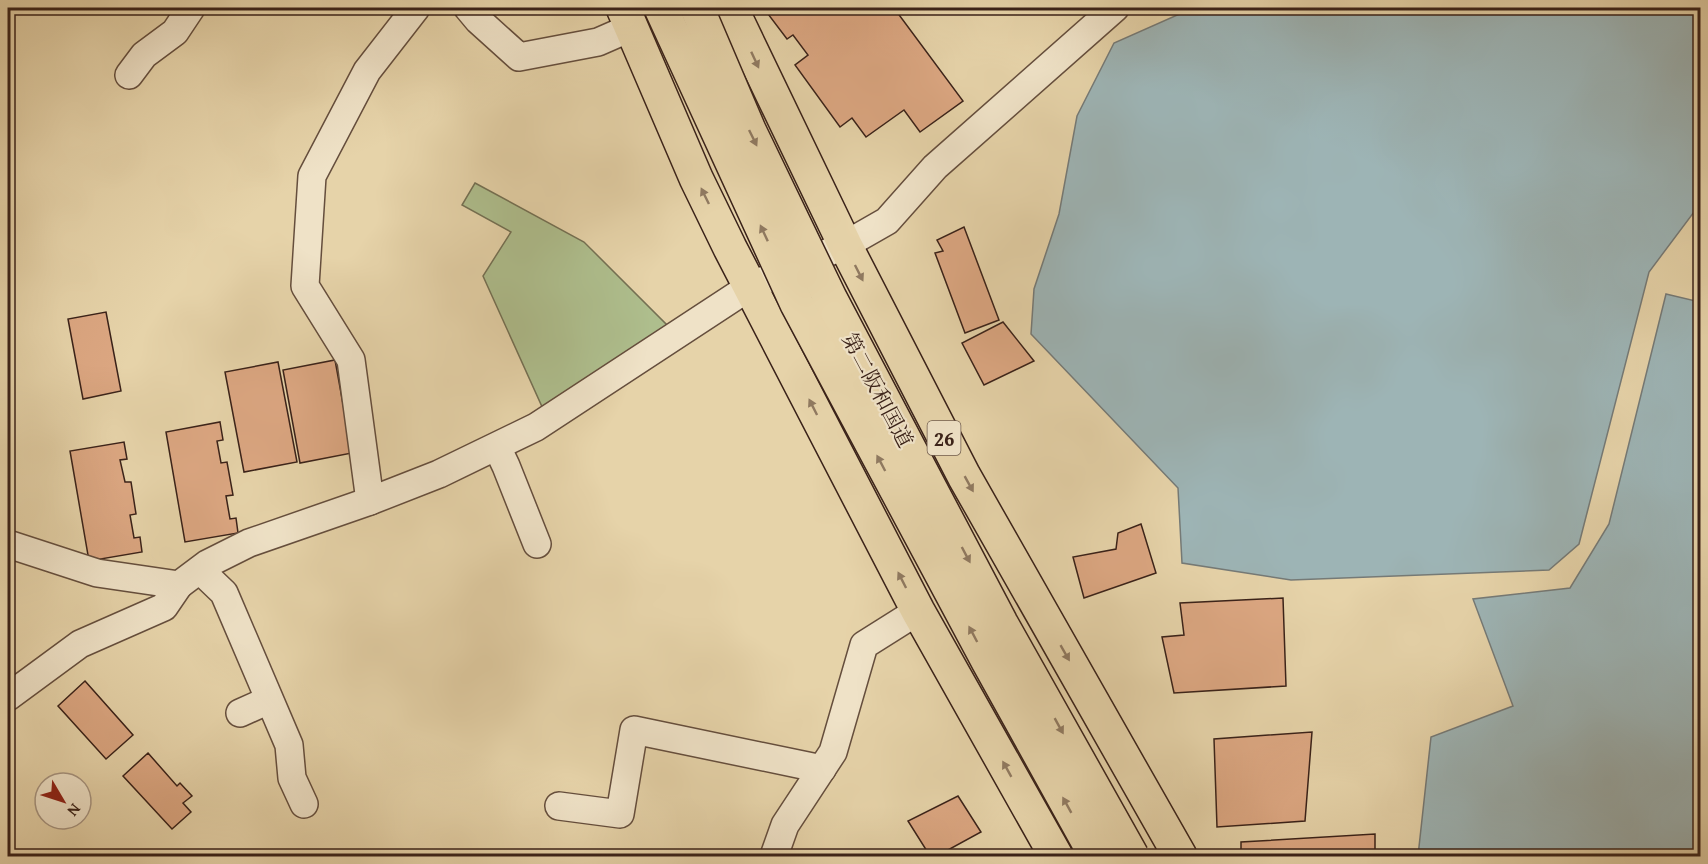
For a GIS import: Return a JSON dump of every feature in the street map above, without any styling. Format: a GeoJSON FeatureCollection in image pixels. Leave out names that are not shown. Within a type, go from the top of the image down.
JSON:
{"type":"FeatureCollection","features":[{"type":"Feature","properties":{"kind":"highway","name":"第二阪和国道"},"geometry":{"type":"LineString","coordinates":[[661,8],[797,304],[983,653],[1096,856]]}},
{"type":"Feature","properties":{"kind":"highway","name":"第二阪和国道"},"geometry":{"type":"LineString","coordinates":[[697,8],[749,130],[830,298],[1001,623],[1132,856]]}},
{"type":"Feature","properties":{"kind":"highway","name":"26"},"geometry":{"type":"LineString","coordinates":[[730,8],[845,245],[964,476],[1180,856]]}},
{"type":"Feature","properties":{"kind":"highway"},"geometry":{"type":"LineString","coordinates":[[626,18],[696,178],[751,286],[918,611],[1056,856]]}},
{"type":"Feature","properties":{"kind":"street"},"geometry":{"type":"LineString","coordinates":[[129,75],[144,55],[175,32],[191,8]]}},
{"type":"Feature","properties":{"kind":"street"},"geometry":{"type":"LineString","coordinates":[[370,501],[351,360],[304,286],[312,176],[367,71],[416,8]]}},
{"type":"Feature","properties":{"kind":"street"},"geometry":{"type":"LineString","coordinates":[[468,8],[519,57],[598,42],[626,18]]}},
{"type":"Feature","properties":{"kind":"street"},"geometry":{"type":"LineString","coordinates":[[8,697],[80,644],[164,607],[189,578],[207,564],[249,543],[370,501],[439,474],[496,447],[546,421],[751,286],[845,245],[887,221],[936,167],[1115,8]]}},
{"type":"Feature","properties":{"kind":"street"},"geometry":{"type":"LineString","coordinates":[[496,447],[506,466],[537,544]]}},
{"type":"Feature","properties":{"kind":"street"},"geometry":{"type":"LineString","coordinates":[[8,544],[97,573],[189,578],[224,593],[289,745],[292,778],[304,804]]}},
{"type":"Feature","properties":{"kind":"street"},"geometry":{"type":"LineString","coordinates":[[774,856],[785,825],[833,752],[864,645],[918,611]]}},
{"type":"Feature","properties":{"kind":"street"},"geometry":{"type":"LineString","coordinates":[[240,713],[269,700]]}},
{"type":"Feature","properties":{"kind":"street"},"geometry":{"type":"LineString","coordinates":[[559,806],[620,814],[634,730],[822,769]]}},
{"type":"Feature","properties":{"kind":"green space"},"geometry":{"type":"Polygon","coordinates":[[[475,183],[584,242],[668,326],[544,411],[483,276],[511,232],[462,205],[475,183]]]}},
{"type":"Feature","properties":{"kind":"water"},"geometry":{"type":"Polygon","coordinates":[[[1193,8],[1700,8],[1700,204],[1649,272],[1579,544],[1549,570],[1291,580],[1182,563],[1178,488],[1031,334],[1034,289],[1059,214],[1077,116],[1114,43],[1193,8]]]}},
{"type":"Feature","properties":{"kind":"water"},"geometry":{"type":"Polygon","coordinates":[[[1666,294],[1700,302],[1700,856],[1418,856],[1431,737],[1513,706],[1473,599],[1570,588],[1609,524],[1666,294]]]}},
{"type":"Feature","properties":{"kind":"building"},"geometry":{"type":"Polygon","coordinates":[[[776,8],[894,8],[963,101],[920,132],[904,110],[866,137],[852,118],[840,127],[795,65],[808,55],[793,35],[787,39],[768,14],[776,8]]]}},
{"type":"Feature","properties":{"kind":"building"},"geometry":{"type":"Polygon","coordinates":[[[964,227],[999,320],[965,333],[935,253],[943,251],[937,240],[964,227]]]}},
{"type":"Feature","properties":{"kind":"building"},"geometry":{"type":"Polygon","coordinates":[[[106,312],[121,391],[83,399],[68,319],[106,312]]]}},
{"type":"Feature","properties":{"kind":"building"},"geometry":{"type":"Polygon","coordinates":[[[1003,322],[1034,361],[984,385],[962,343],[1003,322]]]}},
{"type":"Feature","properties":{"kind":"building"},"geometry":{"type":"Polygon","coordinates":[[[335,360],[352,453],[300,463],[283,370],[335,360]]]}},
{"type":"Feature","properties":{"kind":"building"},"geometry":{"type":"Polygon","coordinates":[[[278,362],[297,462],[244,472],[225,372],[278,362]]]}},
{"type":"Feature","properties":{"kind":"building"},"geometry":{"type":"Polygon","coordinates":[[[220,422],[223,440],[217,441],[221,463],[227,462],[233,495],[226,496],[230,519],[236,518],[238,533],[185,542],[166,432],[220,422]]]}},
{"type":"Feature","properties":{"kind":"building"},"geometry":{"type":"Polygon","coordinates":[[[124,442],[127,459],[120,460],[125,482],[131,482],[136,514],[130,515],[134,538],[140,537],[142,552],[89,561],[70,451],[124,442]]]}},
{"type":"Feature","properties":{"kind":"building"},"geometry":{"type":"Polygon","coordinates":[[[1141,524],[1156,573],[1084,598],[1073,557],[1116,549],[1118,533],[1141,524]]]}},
{"type":"Feature","properties":{"kind":"building"},"geometry":{"type":"Polygon","coordinates":[[[1283,598],[1286,686],[1174,693],[1162,637],[1184,635],[1180,603],[1283,598]]]}},
{"type":"Feature","properties":{"kind":"building"},"geometry":{"type":"Polygon","coordinates":[[[85,681],[133,735],[106,759],[58,706],[85,681]]]}},
{"type":"Feature","properties":{"kind":"building"},"geometry":{"type":"Polygon","coordinates":[[[1312,732],[1305,821],[1217,827],[1214,739],[1312,732]]]}},
{"type":"Feature","properties":{"kind":"building"},"geometry":{"type":"Polygon","coordinates":[[[148,753],[177,786],[180,783],[192,796],[183,803],[191,812],[172,829],[123,776],[148,753]]]}},
{"type":"Feature","properties":{"kind":"building"},"geometry":{"type":"Polygon","coordinates":[[[958,796],[981,832],[937,856],[930,856],[908,821],[958,796]]]}},
{"type":"Feature","properties":{"kind":"building"},"geometry":{"type":"Polygon","coordinates":[[[1375,834],[1375,856],[1241,856],[1241,842],[1375,834]]]}}]}
